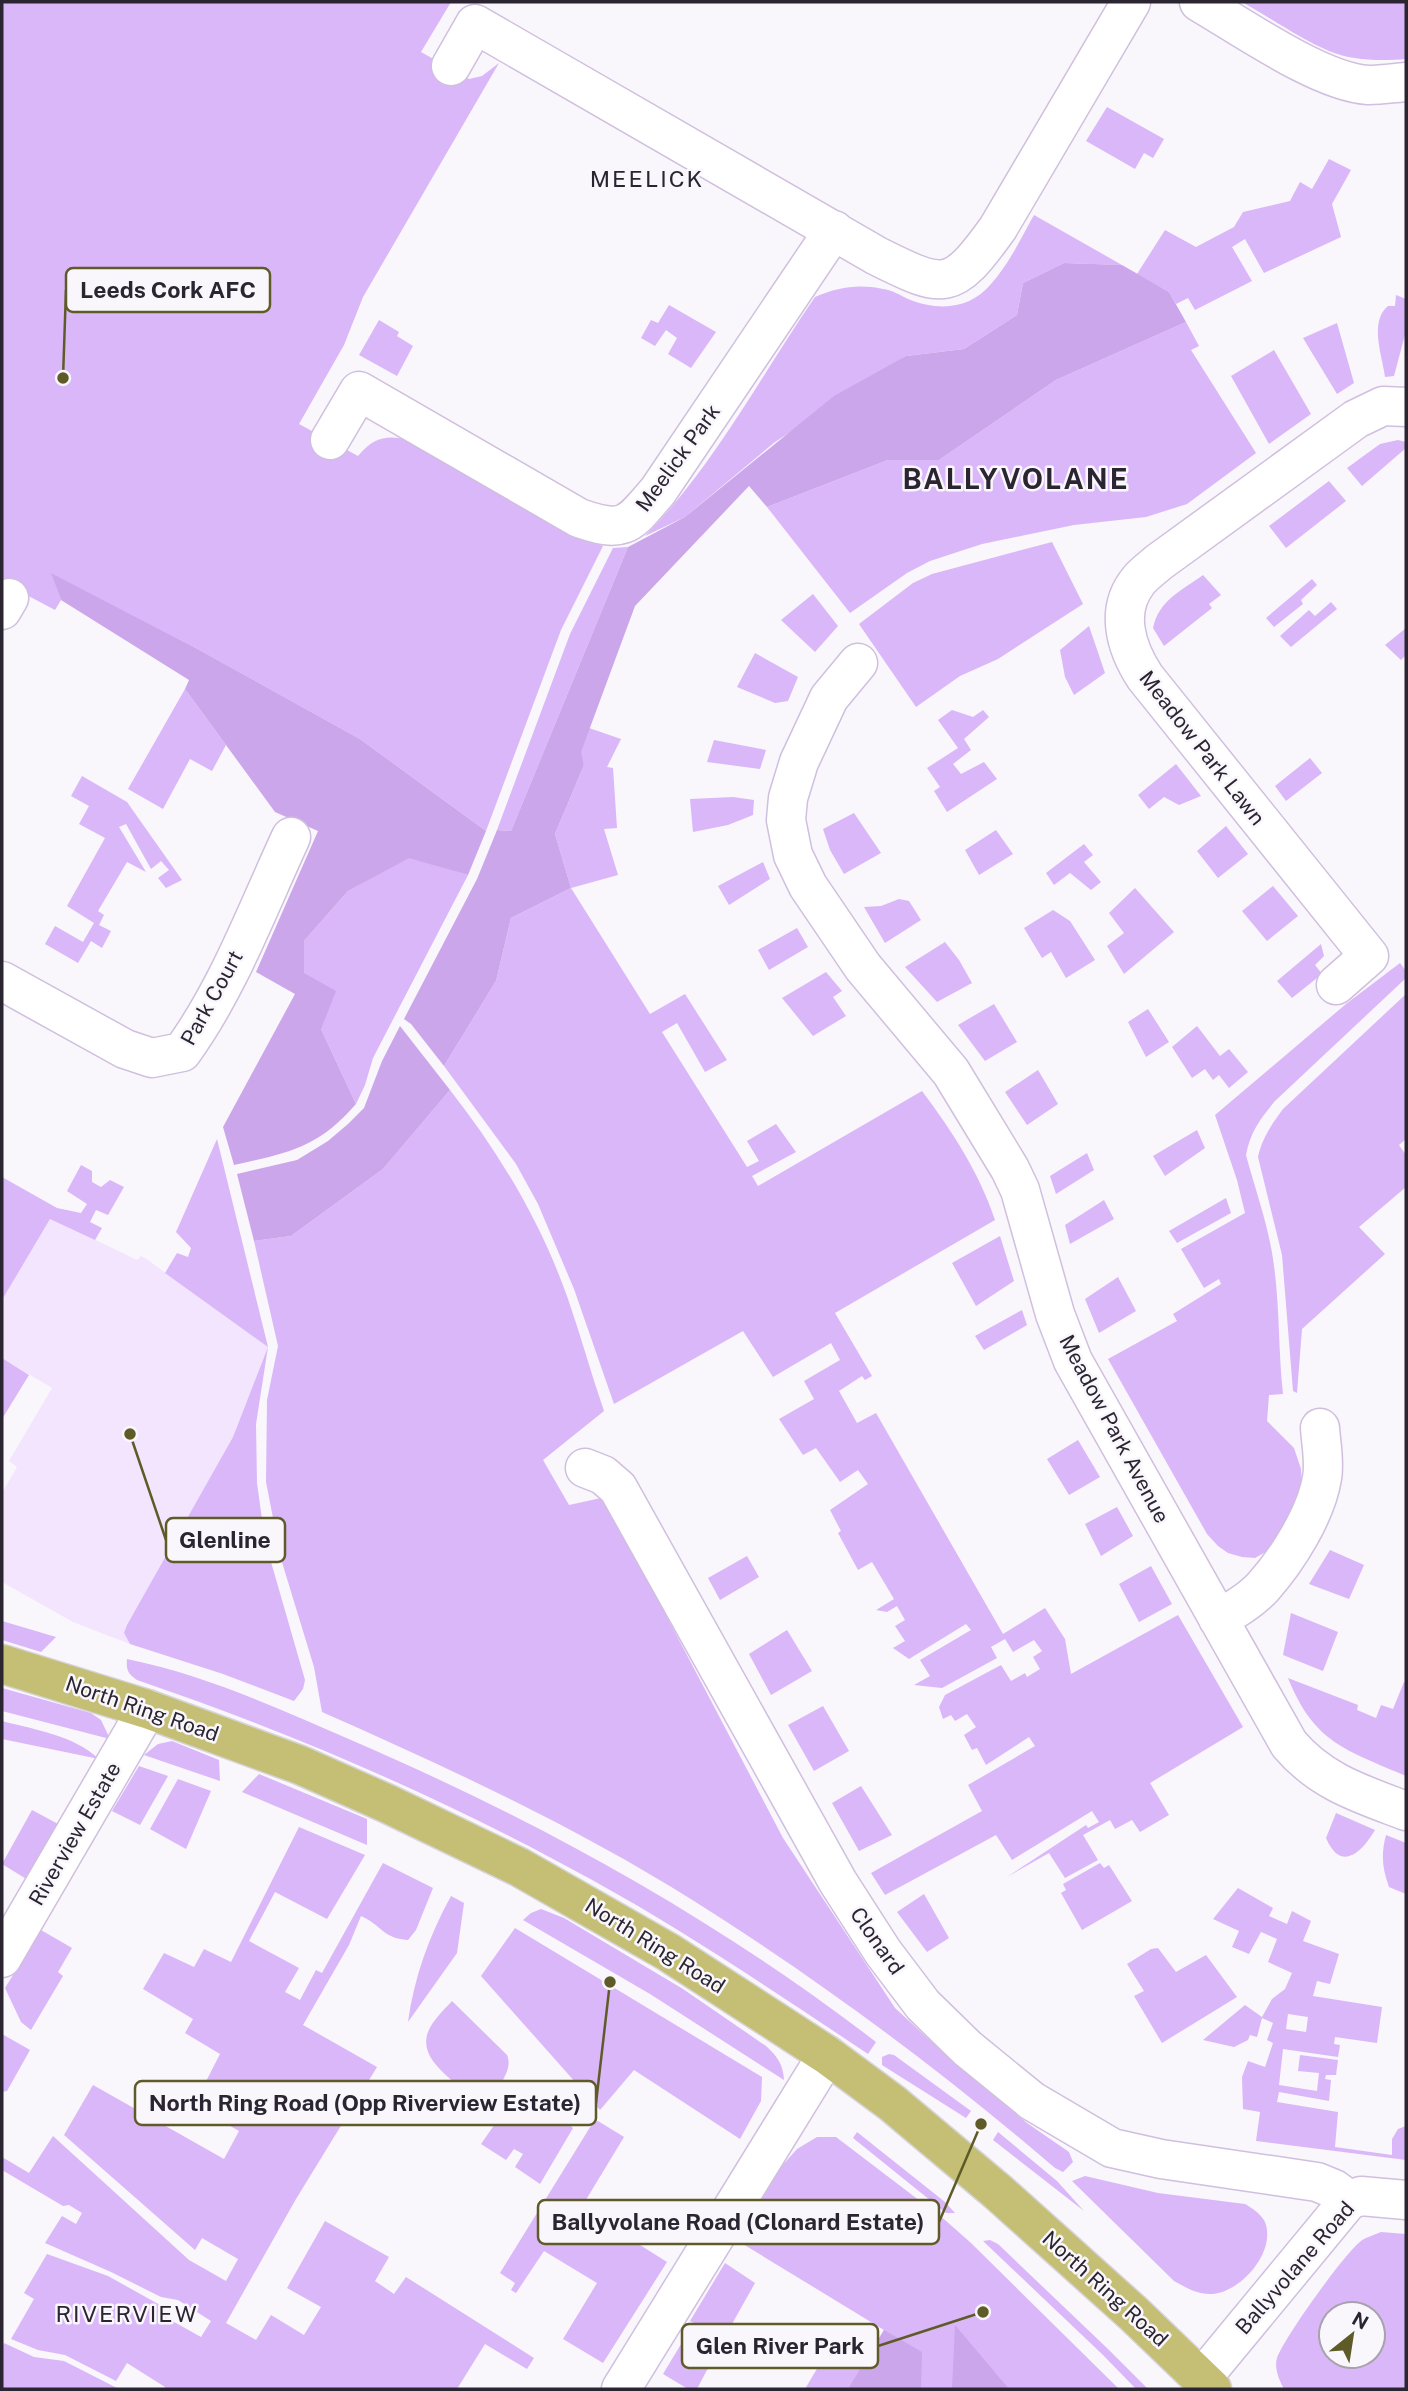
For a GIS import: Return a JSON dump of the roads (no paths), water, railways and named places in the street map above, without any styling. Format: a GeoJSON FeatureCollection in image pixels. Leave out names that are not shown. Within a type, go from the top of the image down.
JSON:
{"type":"FeatureCollection","features":[{"type":"Feature","properties":{"kind":"main road","name":"North Ring Road"},"geometry":{"type":"LineString","coordinates":[[2,1664],[147,1709],[300,1765],[519,1867],[668,1952],[827,2055],[892,2103],[998,2192],[1207,2384]]}},
{"type":"Feature","properties":{"kind":"street"},"geometry":{"type":"LineString","coordinates":[[451,66],[475,24],[919,277],[941,281],[957,276],[976,259],[998,229],[1131,2]]}},
{"type":"Feature","properties":{"kind":"street"},"geometry":{"type":"LineString","coordinates":[[1199,2],[1302,62],[1339,79],[1368,85],[1406,82]]}},
{"type":"Feature","properties":{"kind":"street","name":"Meelick Park"},"geometry":{"type":"LineString","coordinates":[[330,440],[359,391],[579,518],[613,527],[633,520],[658,491],[834,230]]}},
{"type":"Feature","properties":{"kind":"street","name":"Meadow Park Lawn"},"geometry":{"type":"LineString","coordinates":[[1336,985],[1369,956],[1145,677],[1133,658],[1126,637],[1124,618],[1128,598],[1138,580],[1159,562],[1356,419],[1383,406],[1406,407]]}},
{"type":"Feature","properties":{"kind":"street","name":"Meadow Park Avenue"},"geometry":{"type":"LineString","coordinates":[[858,663],[829,698],[799,762],[788,799],[786,820],[793,855],[808,886],[863,967],[951,1072],[1010,1169],[1020,1190],[1055,1314],[1073,1361],[1289,1744],[1305,1763],[1327,1778],[1406,1811]]}},
{"type":"Feature","properties":{"kind":"street","name":"Park Court"},"geometry":{"type":"LineString","coordinates":[[2,981],[125,1049],[152,1058],[182,1052],[199,1029],[229,972],[291,837]]}},
{"type":"Feature","properties":{"kind":"street"},"geometry":{"type":"LineString","coordinates":[[1219,1619],[1244,1604],[1263,1587],[1289,1552],[1317,1504],[1323,1474],[1320,1429]]}},
{"type":"Feature","properties":{"kind":"street","name":"Clonard"},"geometry":{"type":"LineString","coordinates":[[585,1468],[603,1475],[618,1488],[831,1872],[923,2005],[967,2048],[1032,2101],[1112,2148],[1161,2159],[1317,2182],[1334,2189],[1349,2200]]}},
{"type":"Feature","properties":{"kind":"street","name":"Riverview Estate"},"geometry":{"type":"LineString","coordinates":[[2,1958],[147,1709]]}},
{"type":"Feature","properties":{"kind":"street"},"geometry":{"type":"LineString","coordinates":[[621,2389],[827,2055]]}},
{"type":"Feature","properties":{"kind":"street","name":"Ballyvolane Road"},"geometry":{"type":"LineString","coordinates":[[1207,2384],[1349,2200],[1361,2196],[1406,2200]]}},
{"type":"Feature","properties":{"kind":"place","name":"Leeds Cork AFC"},"geometry":{"type":"Point","coordinates":[63,378]}},
{"type":"Feature","properties":{"kind":"place","name":"Glenline"},"geometry":{"type":"Point","coordinates":[130,1434]}},
{"type":"Feature","properties":{"kind":"place","name":"North Ring Road (Opp Riverview Estate)"},"geometry":{"type":"Point","coordinates":[610,1982]}},
{"type":"Feature","properties":{"kind":"place","name":"Ballyvolane Road (Clonard Estate)"},"geometry":{"type":"Point","coordinates":[981,2124]}},
{"type":"Feature","properties":{"kind":"place","name":"Glen River Park"},"geometry":{"type":"Point","coordinates":[983,2312]}},
{"type":"Feature","properties":{"kind":"district","name":"MEELICK"},"geometry":{"type":"Point","coordinates":[647,179]}},
{"type":"Feature","properties":{"kind":"district","name":"BALLYVOLANE"},"geometry":{"type":"Point","coordinates":[1016,479]}},
{"type":"Feature","properties":{"kind":"district","name":"RIVERVIEW"},"geometry":{"type":"Point","coordinates":[127,2314]}}]}
